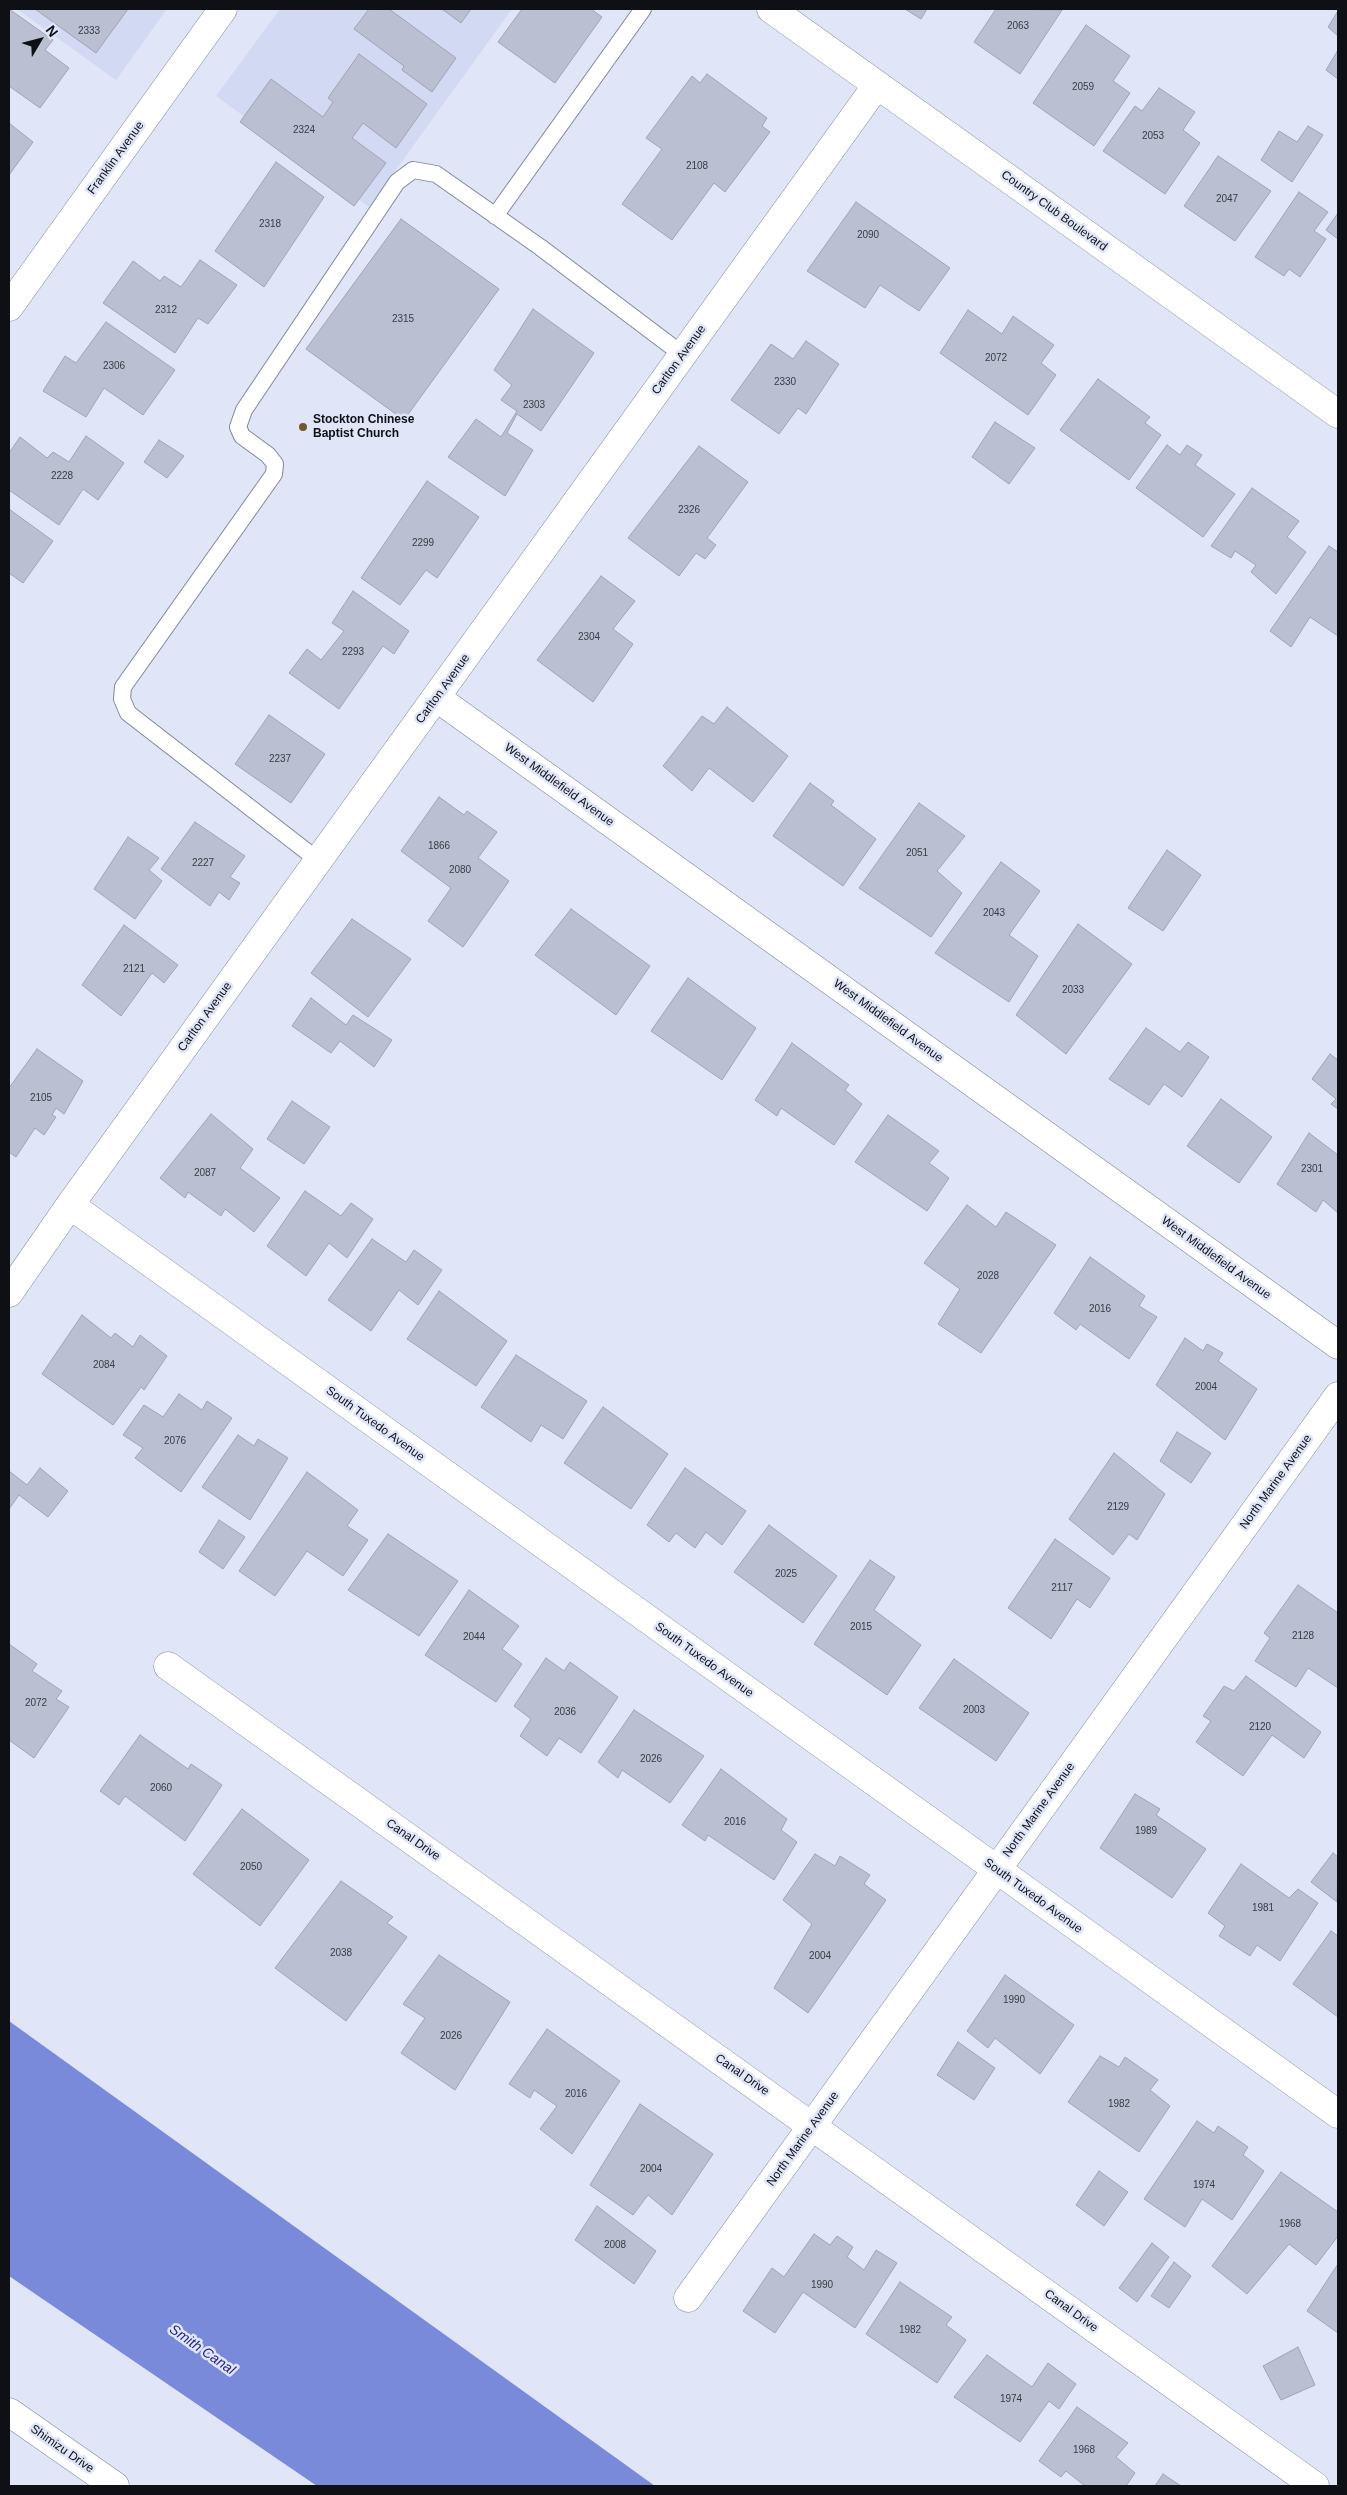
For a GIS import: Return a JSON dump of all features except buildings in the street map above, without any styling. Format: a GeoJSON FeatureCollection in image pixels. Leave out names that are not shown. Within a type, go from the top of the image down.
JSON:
{"type":"FeatureCollection","features":[{"type":"Feature","properties":{"kind":"street","name":"Franklin Avenue"},"geometry":{"type":"LineString","coordinates":[[9,307],[223,9]]}},
{"type":"Feature","properties":{"kind":"street","name":"Country Club Boulevard"},"geometry":{"type":"LineString","coordinates":[[774,10],[1338,414]]}},
{"type":"Feature","properties":{"kind":"street","name":"Carlton Avenue"},"geometry":{"type":"LineString","coordinates":[[9,1293],[70,1204],[437,698],[877,85]]}},
{"type":"Feature","properties":{"kind":"street","name":"West Middlefield Avenue"},"geometry":{"type":"LineString","coordinates":[[437,698],[1338,1345]]}},
{"type":"Feature","properties":{"kind":"street","name":"South Tuxedo Avenue"},"geometry":{"type":"LineString","coordinates":[[70,1204],[1338,2114]]}},
{"type":"Feature","properties":{"kind":"street","name":"North Marine Avenue"},"geometry":{"type":"LineString","coordinates":[[688,2298],[1338,1396]]}},
{"type":"Feature","properties":{"kind":"street","name":"Canal Drive"},"geometry":{"type":"LineString","coordinates":[[168,1666],[1315,2486]]}},
{"type":"Feature","properties":{"kind":"street","name":"Shimizu Drive"},"geometry":{"type":"LineString","coordinates":[[9,2412],[115,2486]]}},
{"type":"Feature","properties":{"kind":"lane"},"geometry":{"type":"LineString","coordinates":[[495,216],[642,9]]}},
{"type":"Feature","properties":{"kind":"lane"},"geometry":{"type":"LineString","coordinates":[[319,861],[128,713],[122,700],[123,687],[274,474],[275,464],[268,455],[242,436],[238,427],[244,410],[397,182],[413,170],[436,174],[683,355]]}},
{"type":"Feature","properties":{"kind":"shaded area"},"geometry":{"type":"Polygon","coordinates":[[[17,9],[167,9],[116,80],[17,9]]]}},
{"type":"Feature","properties":{"kind":"shaded area"},"geometry":{"type":"Polygon","coordinates":[[[280,9],[512,9],[369,207],[216,96],[280,9]]]}},
{"type":"Feature","properties":{"kind":"water","name":"Smith Canal"},"geometry":{"type":"Polygon","coordinates":[[[9,2021],[655,2486],[317,2486],[9,2276],[9,2021]]]}},
{"type":"Feature","properties":{"kind":"place","name":"Stockton Chinese Baptist Church"},"geometry":{"type":"Point","coordinates":[303,427]}}]}
